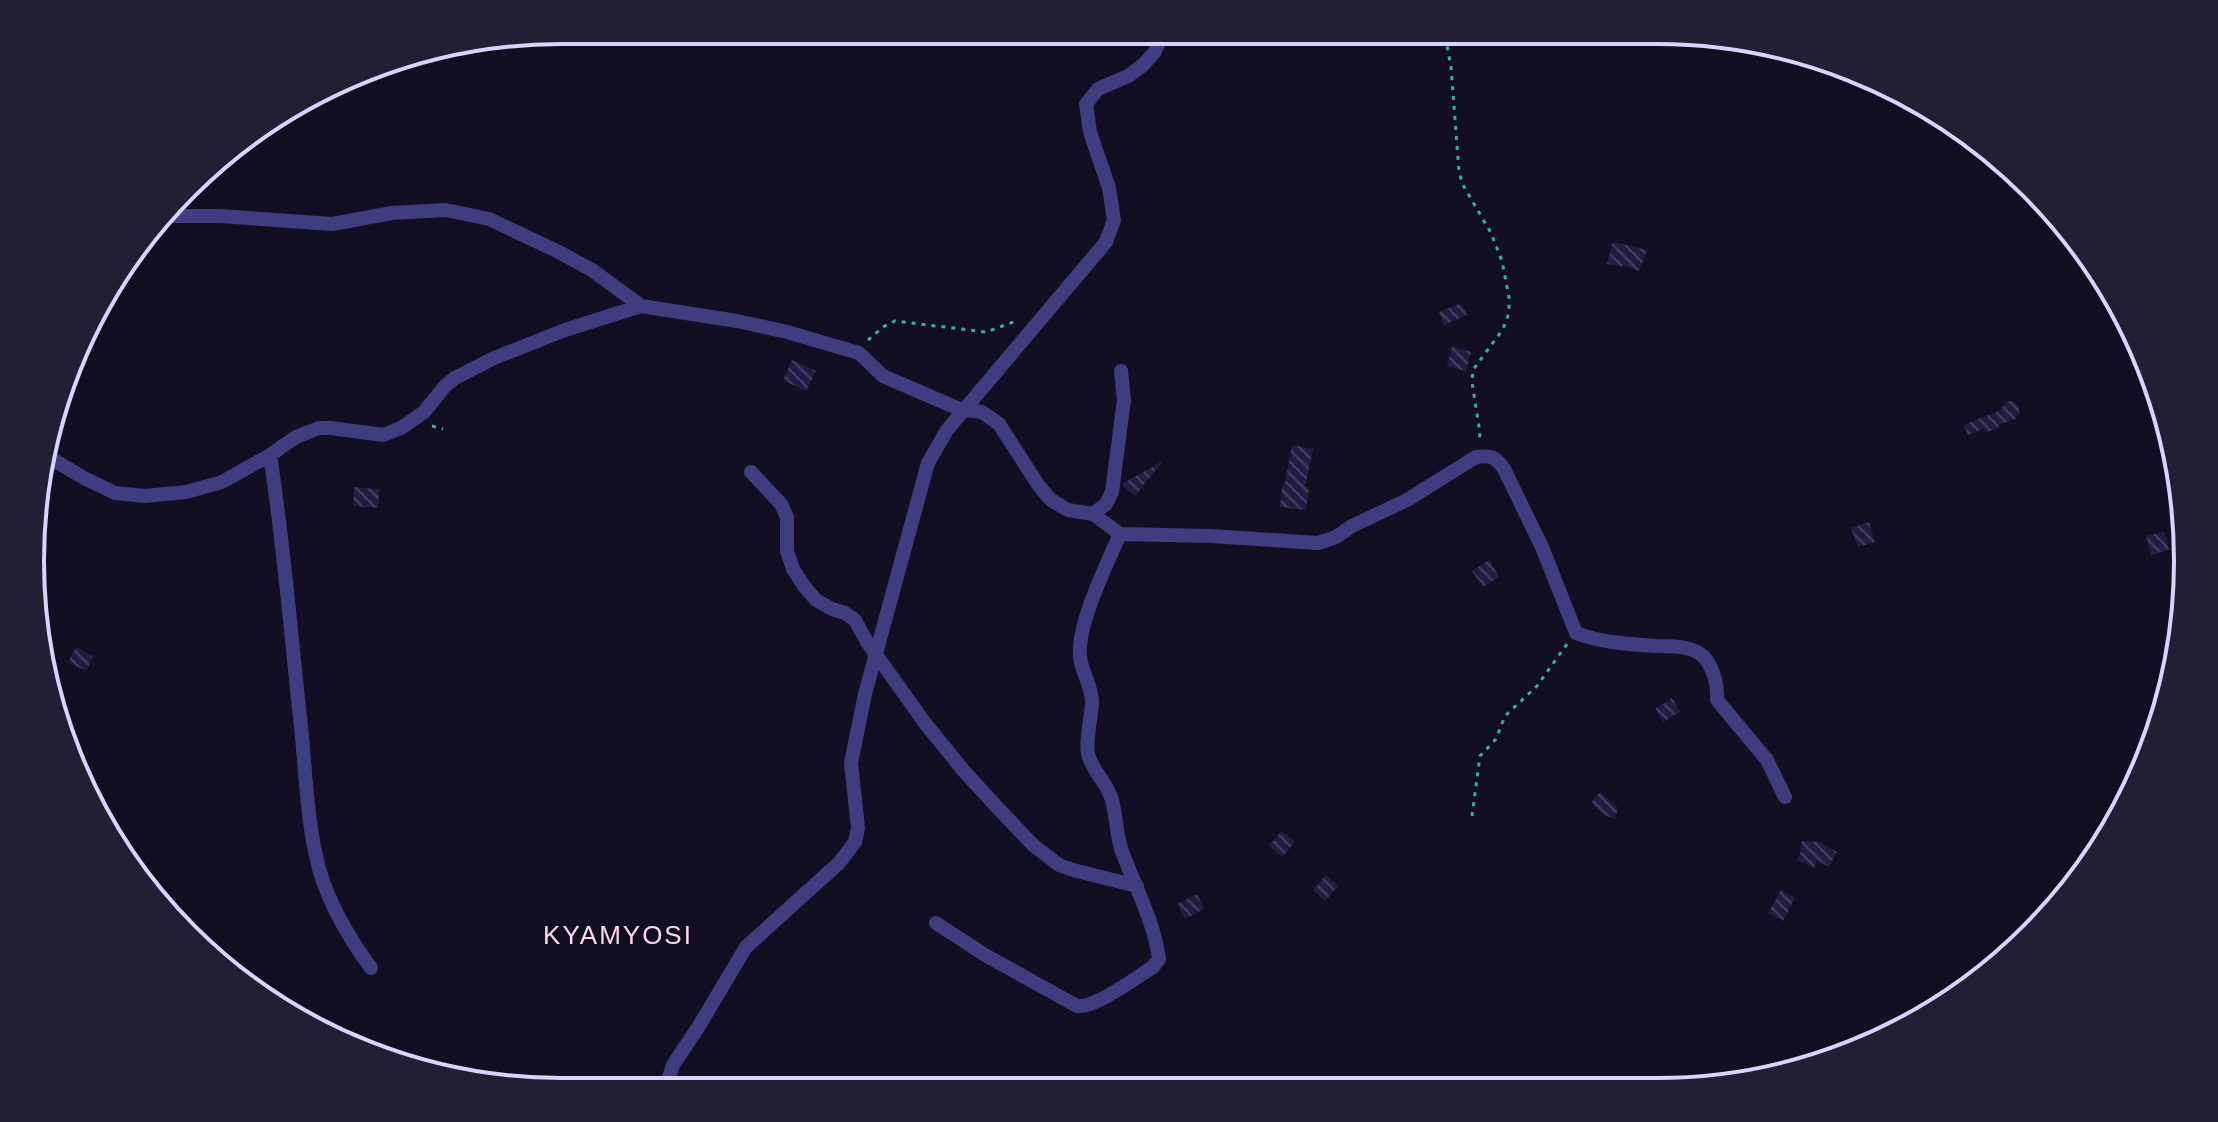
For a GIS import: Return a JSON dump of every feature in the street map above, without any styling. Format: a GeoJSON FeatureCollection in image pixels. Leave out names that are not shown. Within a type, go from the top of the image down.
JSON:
{"type":"FeatureCollection","features":[{"type":"Feature","properties":{"kind":"street"},"geometry":{"type":"LineString","coordinates":[[669,1078],[673,1065],[746,947],[839,863],[855,842],[858,828],[851,763],[865,694],[928,463],[947,430],[1106,242],[1114,220],[1109,188],[1090,132],[1086,104],[1098,89],[1142,66],[1158,44]]}},
{"type":"Feature","properties":{"kind":"street"},"geometry":{"type":"LineString","coordinates":[[176,216],[332,224],[392,213],[446,210],[489,219],[518,231],[592,270],[641,306]]}},
{"type":"Feature","properties":{"kind":"street"},"geometry":{"type":"LineString","coordinates":[[54,460],[115,493],[145,496],[186,492],[222,482],[296,437],[319,428],[383,435],[401,428],[424,412],[445,386],[468,371],[565,330],[641,306],[737,321],[859,353],[883,376],[965,410],[982,412],[999,424],[1051,500],[1068,510],[1093,514],[1120,534],[1318,543],[1336,537],[1407,500],[1476,457],[1487,456],[1496,458],[1504,469],[1542,547],[1576,633],[1597,641],[1698,651],[1708,663],[1718,687],[1717,700],[1767,760],[1785,797]]}},
{"type":"Feature","properties":{"kind":"street"},"geometry":{"type":"LineString","coordinates":[[1093,514],[1106,504],[1112,492],[1124,400],[1121,371]]}},
{"type":"Feature","properties":{"kind":"street"},"geometry":{"type":"LineString","coordinates":[[270,455],[291,622],[310,817],[320,870],[334,909],[349,938],[371,968]]}},
{"type":"Feature","properties":{"kind":"street"},"geometry":{"type":"LineString","coordinates":[[751,472],[781,504],[787,517],[787,551],[793,569],[804,586],[816,600],[855,620],[925,723],[963,770],[1046,857],[1073,870],[1137,886]]}},
{"type":"Feature","properties":{"kind":"street"},"geometry":{"type":"LineString","coordinates":[[936,923],[985,955],[1077,1006],[1086,1007],[1153,967],[1159,959],[1151,924],[1122,851],[1112,799],[1087,751],[1091,690],[1083,671],[1080,639],[1094,594],[1120,534]]}},
{"type":"Feature","properties":{"kind":"path"},"geometry":{"type":"LineString","coordinates":[[1447,44],[1459,172],[1463,185],[1491,233],[1502,261],[1509,297],[1509,313],[1503,329],[1473,370],[1480,433],[1476,457]]}},
{"type":"Feature","properties":{"kind":"path"},"geometry":{"type":"LineString","coordinates":[[859,353],[868,340],[895,321],[986,332],[1018,320]]}},
{"type":"Feature","properties":{"kind":"path"},"geometry":{"type":"LineString","coordinates":[[1472,816],[1480,756],[1496,739],[1505,716],[1537,686],[1576,633]]}},
{"type":"Feature","properties":{"kind":"building"},"geometry":{"type":"Polygon","coordinates":[[[1613,242],[1647,250],[1639,271],[1607,264],[1613,242]]]}},
{"type":"Feature","properties":{"kind":"building"},"geometry":{"type":"Polygon","coordinates":[[[1461,303],[1467,315],[1444,325],[1439,312],[1461,303]]]}},
{"type":"Feature","properties":{"kind":"building"},"geometry":{"type":"Polygon","coordinates":[[[1452,346],[1471,352],[1466,371],[1447,366],[1452,346]]]}},
{"type":"Feature","properties":{"kind":"building"},"geometry":{"type":"Polygon","coordinates":[[[792,360],[816,371],[806,391],[783,380],[792,360]]]}},
{"type":"Feature","properties":{"kind":"building"},"geometry":{"type":"Polygon","coordinates":[[[2009,401],[2019,407],[2015,419],[1985,433],[1984,429],[1968,435],[1964,425],[2001,410],[2009,401]]]}},
{"type":"Feature","properties":{"kind":"building"},"geometry":{"type":"Polygon","coordinates":[[[1292,445],[1313,449],[1305,487],[1309,488],[1306,510],[1280,507],[1292,445]]]}},
{"type":"Feature","properties":{"kind":"building"},"geometry":{"type":"Polygon","coordinates":[[[1162,462],[1135,496],[1123,486],[1123,483],[1162,462]]]}},
{"type":"Feature","properties":{"kind":"building"},"geometry":{"type":"Polygon","coordinates":[[[354,487],[379,489],[378,508],[353,506],[354,487]]]}},
{"type":"Feature","properties":{"kind":"building"},"geometry":{"type":"Polygon","coordinates":[[[1869,522],[1875,542],[1858,547],[1851,528],[1869,522]]]}},
{"type":"Feature","properties":{"kind":"building"},"geometry":{"type":"Polygon","coordinates":[[[2164,532],[2169,550],[2151,555],[2146,536],[2164,532]]]}},
{"type":"Feature","properties":{"kind":"building"},"geometry":{"type":"Polygon","coordinates":[[[1489,560],[1499,577],[1483,587],[1472,571],[1489,560]]]}},
{"type":"Feature","properties":{"kind":"building"},"geometry":{"type":"Polygon","coordinates":[[[76,647],[93,657],[86,671],[68,662],[76,647]]]}},
{"type":"Feature","properties":{"kind":"building"},"geometry":{"type":"Polygon","coordinates":[[[1672,698],[1680,712],[1663,722],[1655,709],[1672,698]]]}},
{"type":"Feature","properties":{"kind":"building"},"geometry":{"type":"Polygon","coordinates":[[[1600,792],[1618,808],[1615,819],[1604,815],[1591,803],[1600,792]]]}},
{"type":"Feature","properties":{"kind":"building"},"geometry":{"type":"Polygon","coordinates":[[[1282,831],[1295,842],[1282,857],[1269,845],[1282,831]]]}},
{"type":"Feature","properties":{"kind":"building"},"geometry":{"type":"Polygon","coordinates":[[[1802,841],[1819,842],[1837,852],[1829,867],[1817,860],[1814,868],[1797,860],[1802,841]]]}},
{"type":"Feature","properties":{"kind":"building"},"geometry":{"type":"Polygon","coordinates":[[[1326,875],[1338,886],[1325,901],[1313,890],[1326,875]]]}},
{"type":"Feature","properties":{"kind":"building"},"geometry":{"type":"Polygon","coordinates":[[[1781,890],[1795,898],[1783,921],[1768,913],[1781,890]]]}},
{"type":"Feature","properties":{"kind":"building"},"geometry":{"type":"Polygon","coordinates":[[[1197,894],[1204,909],[1185,919],[1177,904],[1197,894]]]}},
{"type":"Feature","properties":{"kind":"district","name":"KYAMYOSI"},"geometry":{"type":"Point","coordinates":[618,935]}}]}
